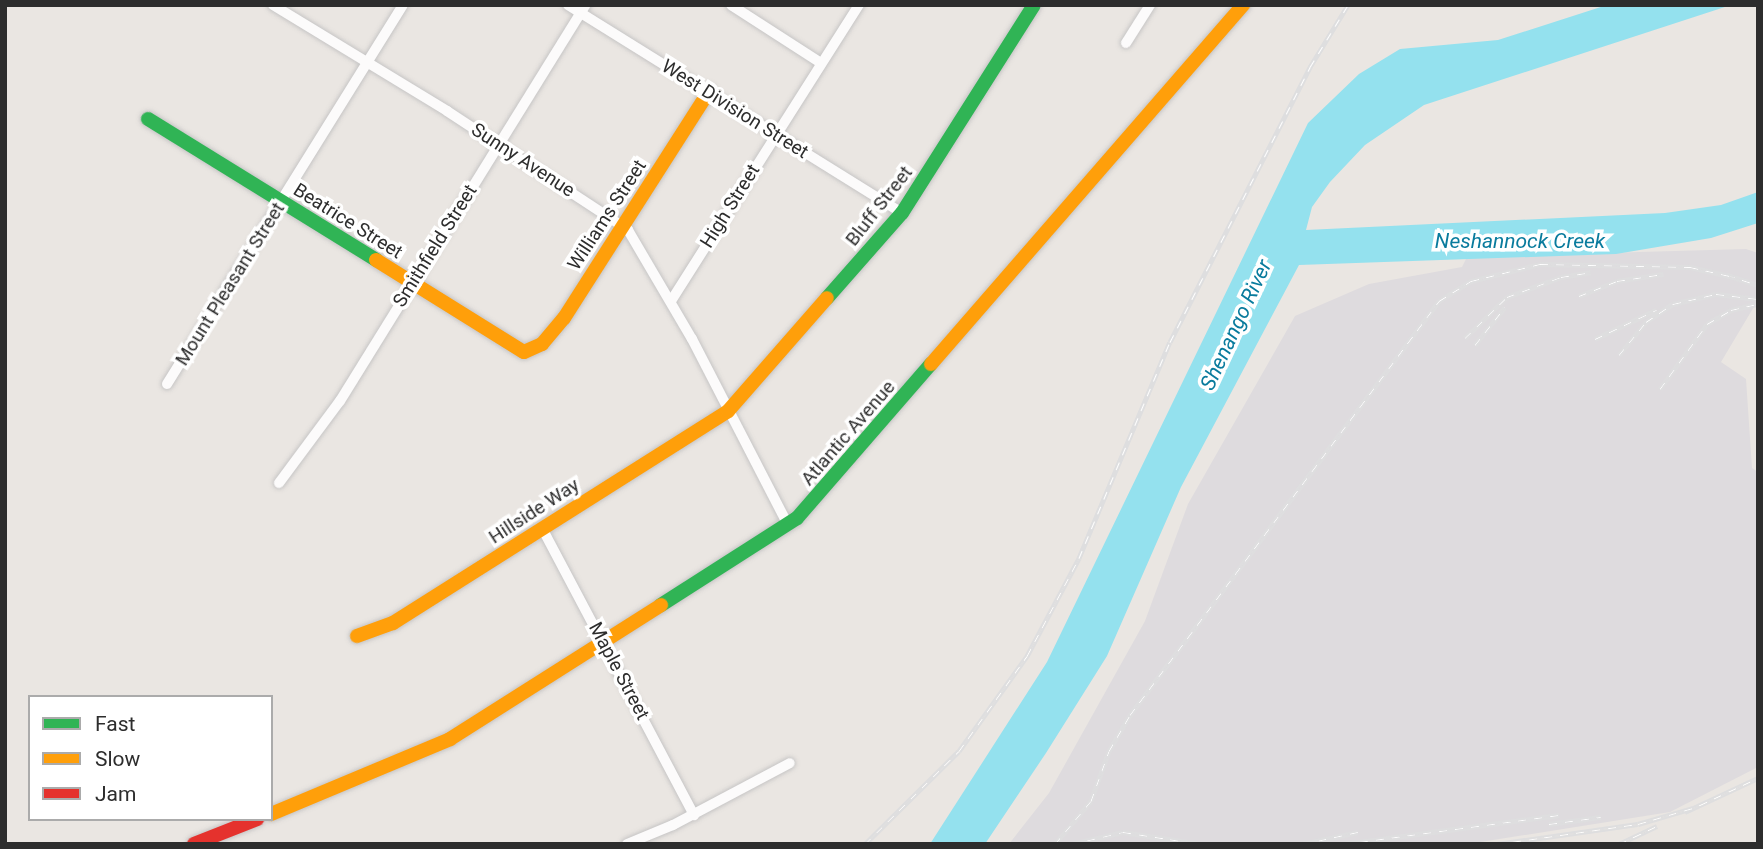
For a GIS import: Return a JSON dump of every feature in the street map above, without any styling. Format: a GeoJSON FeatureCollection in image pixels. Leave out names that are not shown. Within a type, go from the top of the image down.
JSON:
{"type":"FeatureCollection","features":[{"type":"Feature","properties":{"kind":"street","name":"Sunny Avenue"},"geometry":{"type":"LineString","coordinates":[[273,5],[622,225],[671,301],[788,525]]}},
{"type":"Feature","properties":{"kind":"street","name":"Mount Pleasant Street"},"geometry":{"type":"LineString","coordinates":[[167,384],[403,5]]}},
{"type":"Feature","properties":{"kind":"street","name":"West Division Street"},"geometry":{"type":"LineString","coordinates":[[568,5],[583,9],[902,213]]}},
{"type":"Feature","properties":{"kind":"street"},"geometry":{"type":"LineString","coordinates":[[731,5],[821,63]]}},
{"type":"Feature","properties":{"kind":"street","name":"High Street"},"geometry":{"type":"LineString","coordinates":[[671,301],[775,133],[859,5]]}},
{"type":"Feature","properties":{"kind":"street","name":"Bluff Street"},"geometry":{"type":"LineString","coordinates":[[728,411],[902,213],[1034,5]]}},
{"type":"Feature","properties":{"kind":"street"},"geometry":{"type":"LineString","coordinates":[[1126,43],[1150,5]]}},
{"type":"Feature","properties":{"kind":"street","name":"Atlantic Avenue"},"geometry":{"type":"LineString","coordinates":[[273,813],[450,739],[788,525],[861,449],[1243,5]]}},
{"type":"Feature","properties":{"kind":"street","name":"Smithfield Street"},"geometry":{"type":"LineString","coordinates":[[279,483],[340,401],[583,9]]}},
{"type":"Feature","properties":{"kind":"street","name":"Williams Street"},"geometry":{"type":"LineString","coordinates":[[529,352],[564,318],[709,91]]}},
{"type":"Feature","properties":{"kind":"street","name":"Beatrice Street"},"geometry":{"type":"LineString","coordinates":[[148,119],[517,351],[529,352]]}},
{"type":"Feature","properties":{"kind":"street","name":"Hillside Way"},"geometry":{"type":"LineString","coordinates":[[357,636],[393,623],[728,411]]}},
{"type":"Feature","properties":{"kind":"street","name":"Maple Street"},"geometry":{"type":"LineString","coordinates":[[542,528],[694,815]]}},
{"type":"Feature","properties":{"kind":"street"},"geometry":{"type":"LineString","coordinates":[[627,844],[694,815],[790,763]]}},
{"type":"Feature","properties":{"kind":"street"},"geometry":{"type":"LineString","coordinates":[[194,844],[252,821]]}},
{"type":"Feature","properties":{"kind":"shaded area"},"geometry":{"type":"Polygon","coordinates":[[[1746,249],[1758,253],[1758,300],[1721,362],[1746,379],[1752,468],[1758,472],[1758,767],[1670,812],[1468,844],[1009,844],[1049,793],[1145,621],[1188,504],[1295,316],[1369,284],[1462,267],[1467,257],[1746,249]]]}},
{"type":"Feature","properties":{"kind":"water"},"geometry":{"type":"Polygon","coordinates":[[[1607,5],[1731,5],[1424,105],[1365,145],[1330,182],[1312,207],[1306,230],[1665,213],[1721,205],[1758,192],[1758,223],[1711,238],[1616,254],[1299,265],[1181,487],[1107,656],[1046,753],[985,844],[930,844],[1047,662],[1308,123],[1359,74],[1400,49],[1498,40],[1607,5]]]}},
{"type":"Feature","properties":{"kind":"railway"},"geometry":{"type":"LineString","coordinates":[[865,844],[959,751],[1027,656],[1079,558],[1170,342],[1310,67],[1348,5]]}},
{"type":"Feature","properties":{"kind":"railway"},"geometry":{"type":"LineString","coordinates":[[1055,844],[1091,801],[1109,751],[1130,715],[1439,301],[1471,281],[1540,264],[1690,267],[1734,277]]}},
{"type":"Feature","properties":{"kind":"railway"},"geometry":{"type":"LineString","coordinates":[[1465,338],[1507,297],[1561,277],[1591,272]]}},
{"type":"Feature","properties":{"kind":"railway"},"geometry":{"type":"LineString","coordinates":[[1579,296],[1617,281],[1663,274]]}},
{"type":"Feature","properties":{"kind":"railway"},"geometry":{"type":"LineString","coordinates":[[1727,275],[1758,285]]}},
{"type":"Feature","properties":{"kind":"railway"},"geometry":{"type":"LineString","coordinates":[[1619,355],[1646,322],[1673,304],[1716,294],[1758,299]]}},
{"type":"Feature","properties":{"kind":"railway"},"geometry":{"type":"LineString","coordinates":[[1660,389],[1707,324],[1731,310],[1758,304]]}},
{"type":"Feature","properties":{"kind":"railway"},"geometry":{"type":"LineString","coordinates":[[1475,345],[1505,307]]}},
{"type":"Feature","properties":{"kind":"railway"},"geometry":{"type":"LineString","coordinates":[[1595,339],[1656,310]]}},
{"type":"Feature","properties":{"kind":"railway"},"geometry":{"type":"LineString","coordinates":[[1685,812],[1758,778]]}},
{"type":"Feature","properties":{"kind":"railway"},"geometry":{"type":"LineString","coordinates":[[1497,844],[1638,824],[1693,808]]}},
{"type":"Feature","properties":{"kind":"railway"},"geometry":{"type":"LineString","coordinates":[[1344,844],[1559,815]]}},
{"type":"Feature","properties":{"kind":"railway"},"geometry":{"type":"LineString","coordinates":[[1549,824],[1601,817]]}},
{"type":"Feature","properties":{"kind":"railway"},"geometry":{"type":"LineString","coordinates":[[1619,844],[1657,826]]}},
{"type":"Feature","properties":{"kind":"railway"},"geometry":{"type":"LineString","coordinates":[[1072,844],[1123,832],[1200,844]]}},
{"type":"Feature","properties":{"kind":"railway"},"geometry":{"type":"LineString","coordinates":[[1303,844],[1358,832]]}},
{"type":"Feature","properties":{"kind":"traffic: fast"},"geometry":{"type":"LineString","coordinates":[[827,298],[902,213],[1034,5]]}},
{"type":"Feature","properties":{"kind":"traffic: fast"},"geometry":{"type":"LineString","coordinates":[[148,119],[376,260]]}},
{"type":"Feature","properties":{"kind":"traffic: fast"},"geometry":{"type":"LineString","coordinates":[[661,605],[797,518],[931,364]]}},
{"type":"Feature","properties":{"kind":"traffic: slow"},"geometry":{"type":"LineString","coordinates":[[931,364],[1243,5]]}},
{"type":"Feature","properties":{"kind":"traffic: slow"},"geometry":{"type":"LineString","coordinates":[[376,260],[524,352],[542,344],[564,318],[709,91]]}},
{"type":"Feature","properties":{"kind":"traffic: slow"},"geometry":{"type":"LineString","coordinates":[[357,636],[393,623],[728,411],[827,298]]}},
{"type":"Feature","properties":{"kind":"traffic: slow"},"geometry":{"type":"LineString","coordinates":[[273,813],[450,739],[661,605]]}},
{"type":"Feature","properties":{"kind":"traffic: jam"},"geometry":{"type":"LineString","coordinates":[[194,844],[252,821]]}},
{"type":"Feature","properties":{"kind":"water label","name":"Neshannock Creek"},"geometry":{"type":"Point","coordinates":[1520,241]}},
{"type":"Feature","properties":{"kind":"water label","name":"Shenango River"},"geometry":{"type":"Point","coordinates":[1236,325]}}]}
